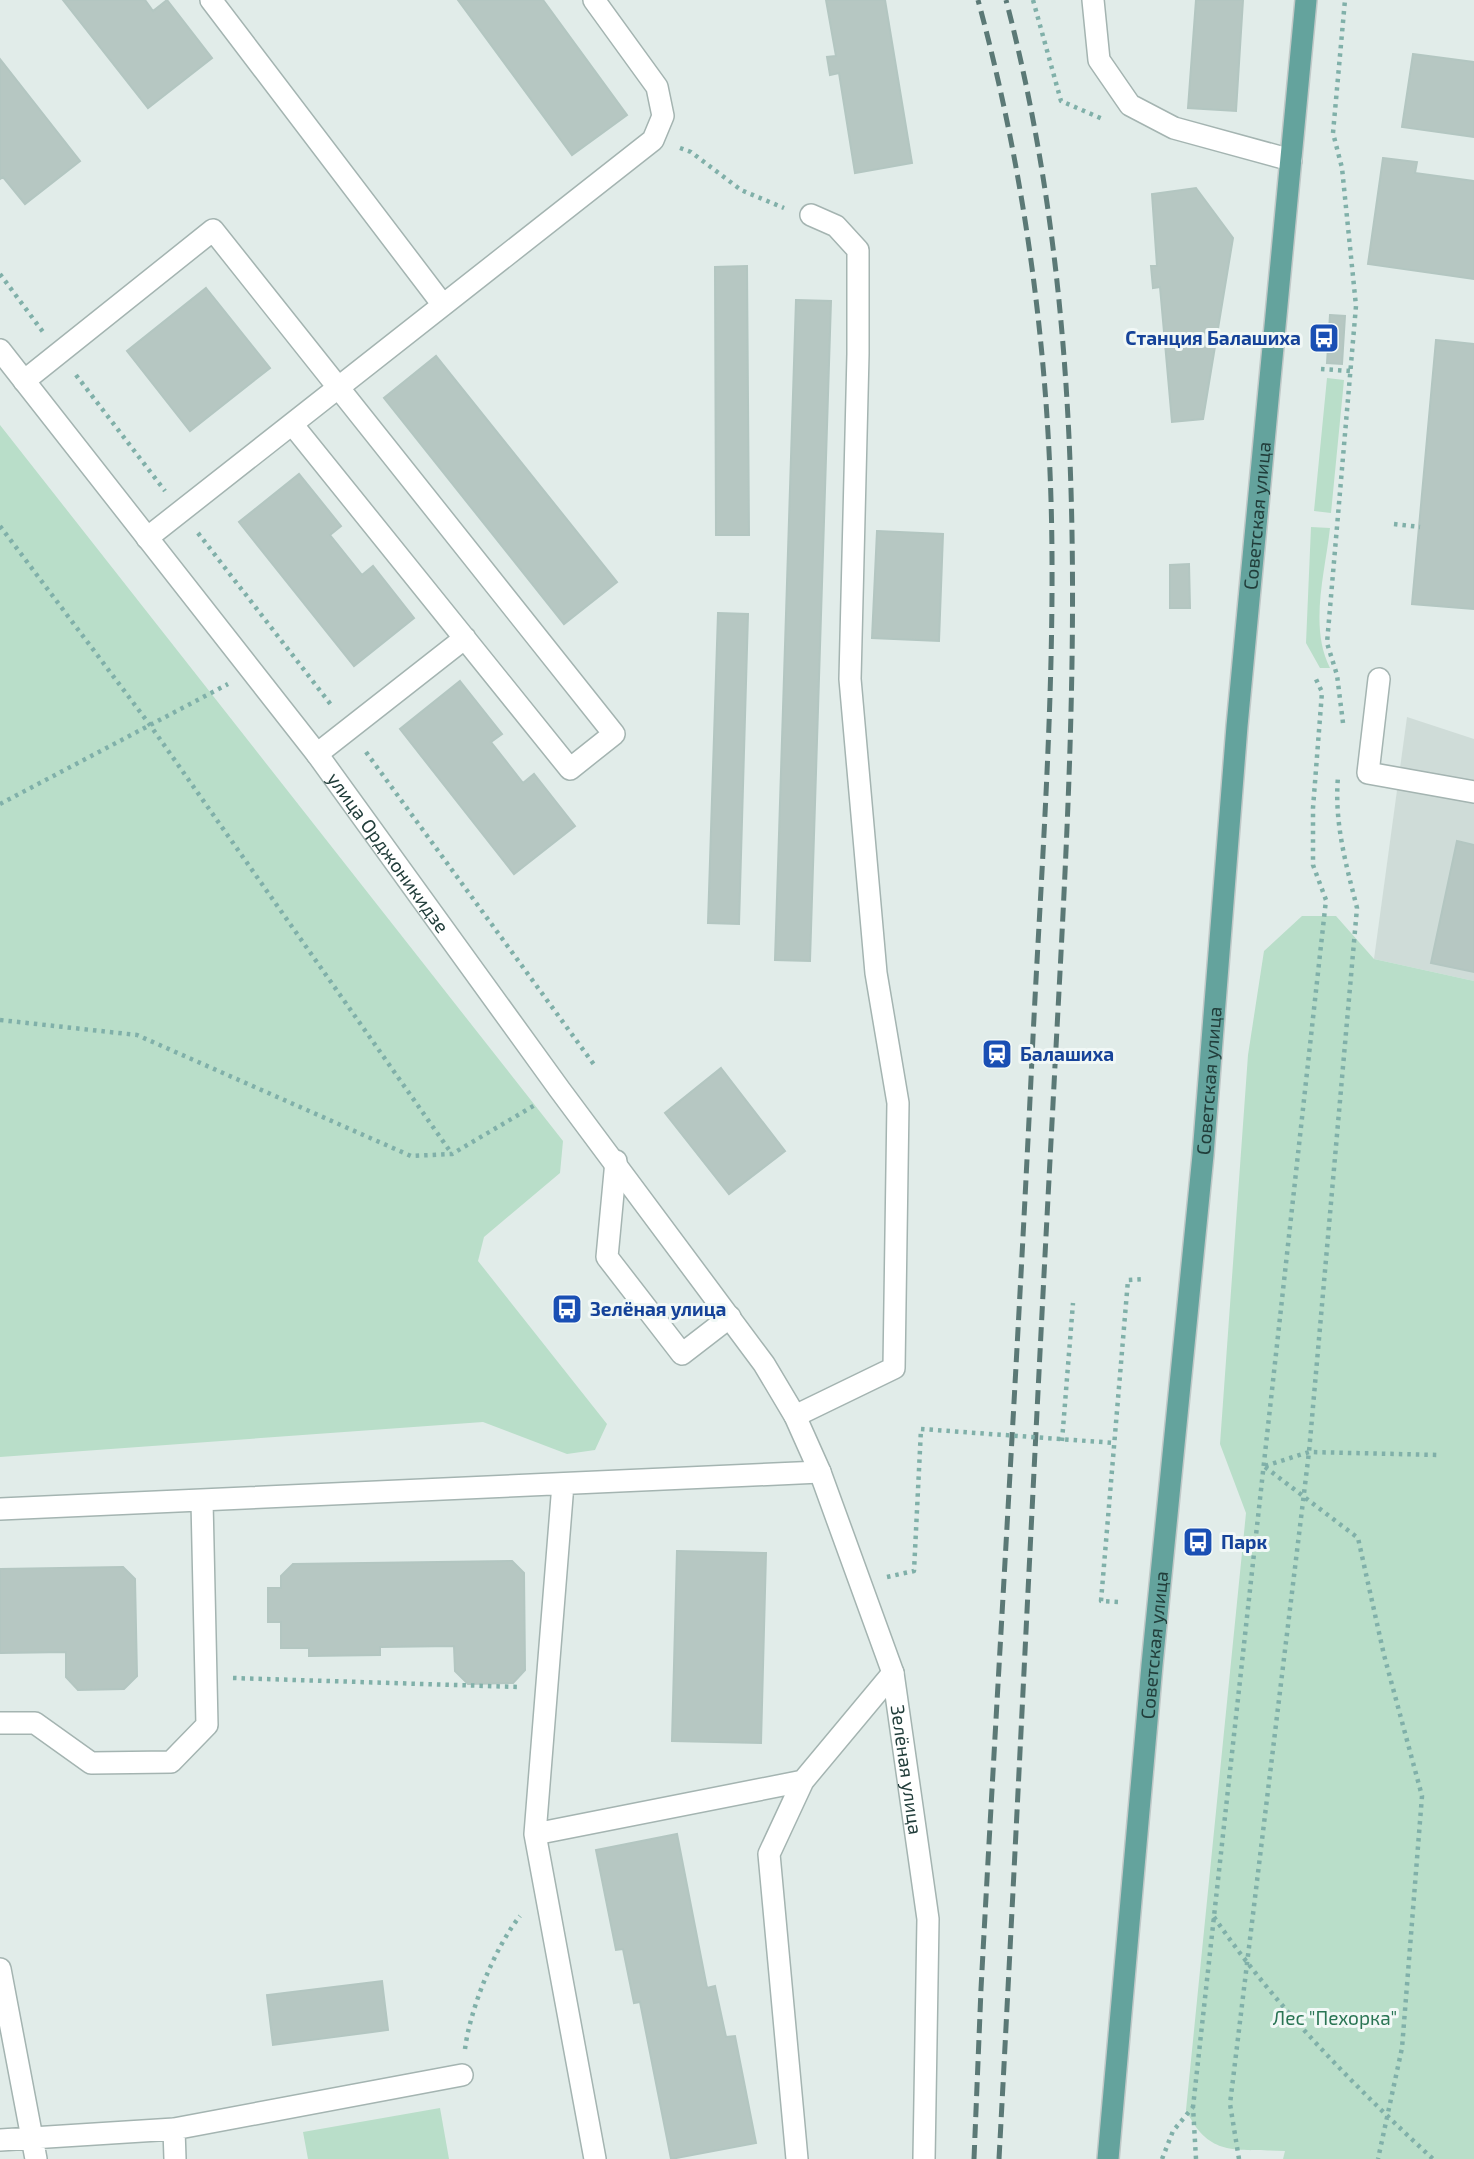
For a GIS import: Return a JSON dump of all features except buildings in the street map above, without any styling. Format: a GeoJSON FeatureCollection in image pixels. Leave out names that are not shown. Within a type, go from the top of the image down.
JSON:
{"type":"FeatureCollection","features":[{"type":"Feature","properties":{"kind":"main road","name":"Советская улица"},"geometry":{"type":"LineString","coordinates":[[1108,2159],[1152,1665],[1202,1168],[1237,726],[1306,0]]}},
{"type":"Feature","properties":{"kind":"street"},"geometry":{"type":"LineString","coordinates":[[211,0],[443,305]]}},
{"type":"Feature","properties":{"kind":"street"},"geometry":{"type":"LineString","coordinates":[[147,538],[653,140],[663,116],[657,87],[594,0]]}},
{"type":"Feature","properties":{"kind":"street"},"geometry":{"type":"LineString","coordinates":[[1093,0],[1099,60],[1130,105],[1174,128],[1292,160]]}},
{"type":"Feature","properties":{"kind":"street"},"geometry":{"type":"LineString","coordinates":[[794,1416],[894,1368],[898,1103],[876,973],[850,679],[858,250],[836,226],[811,215]]}},
{"type":"Feature","properties":{"kind":"street"},"geometry":{"type":"LineString","coordinates":[[24,381],[214,230],[614,734],[570,769],[292,424]]}},
{"type":"Feature","properties":{"kind":"street","name":"улица Орджоникидзе"},"geometry":{"type":"LineString","coordinates":[[0,351],[317,754],[560,1090],[616,1161],[764,1364]]}},
{"type":"Feature","properties":{"kind":"street"},"geometry":{"type":"LineString","coordinates":[[317,754],[465,638]]}},
{"type":"Feature","properties":{"kind":"street"},"geometry":{"type":"LineString","coordinates":[[1379,679],[1368,773],[1474,792]]}},
{"type":"Feature","properties":{"kind":"street"},"geometry":{"type":"LineString","coordinates":[[616,1161],[607,1257],[682,1354],[730,1317]]}},
{"type":"Feature","properties":{"kind":"street","name":"Зелёная улица"},"geometry":{"type":"LineString","coordinates":[[764,1364],[794,1416],[820,1472],[893,1673],[928,1919],[924,2159]]}},
{"type":"Feature","properties":{"kind":"street"},"geometry":{"type":"LineString","coordinates":[[0,1508],[820,1472]]}},
{"type":"Feature","properties":{"kind":"street"},"geometry":{"type":"LineString","coordinates":[[563,1484],[535,1834],[595,2159]]}},
{"type":"Feature","properties":{"kind":"street"},"geometry":{"type":"LineString","coordinates":[[0,1723],[35,1723],[92,1763],[171,1762],[207,1725],[202,1501]]}},
{"type":"Feature","properties":{"kind":"street"},"geometry":{"type":"LineString","coordinates":[[797,2159],[769,1854],[803,1781],[893,1673]]}},
{"type":"Feature","properties":{"kind":"street"},"geometry":{"type":"LineString","coordinates":[[535,1834],[803,1781]]}},
{"type":"Feature","properties":{"kind":"street"},"geometry":{"type":"LineString","coordinates":[[0,1969],[35,2149]]}},
{"type":"Feature","properties":{"kind":"street"},"geometry":{"type":"LineString","coordinates":[[0,2140],[35,2149],[174,2129],[462,2075]]}},
{"type":"Feature","properties":{"kind":"street"},"geometry":{"type":"LineString","coordinates":[[174,2129],[175,2159]]}},
{"type":"Feature","properties":{"kind":"path"},"geometry":{"type":"LineString","coordinates":[[1033,0],[1061,101],[1112,123]]}},
{"type":"Feature","properties":{"kind":"path"},"geometry":{"type":"LineString","coordinates":[[1343,729],[1338,676],[1327,643],[1356,306],[1342,169],[1333,133],[1345,0]]}},
{"type":"Feature","properties":{"kind":"path"},"geometry":{"type":"LineString","coordinates":[[653,140],[691,152],[741,190],[773,205],[811,215]]}},
{"type":"Feature","properties":{"kind":"path"},"geometry":{"type":"LineString","coordinates":[[0,274],[349,729],[594,1066]]}},
{"type":"Feature","properties":{"kind":"path"},"geometry":{"type":"LineString","coordinates":[[1321,369],[1350,371]]}},
{"type":"Feature","properties":{"kind":"path"},"geometry":{"type":"LineString","coordinates":[[1394,524],[1420,527]]}},
{"type":"Feature","properties":{"kind":"path"},"geometry":{"type":"LineString","coordinates":[[0,526],[150,725],[452,1154]]}},
{"type":"Feature","properties":{"kind":"path"},"geometry":{"type":"LineString","coordinates":[[0,804],[252,671]]}},
{"type":"Feature","properties":{"kind":"path"},"geometry":{"type":"LineString","coordinates":[[1196,2159],[1193,2107],[1326,900],[1313,865],[1313,808],[1322,692],[1314,675]]}},
{"type":"Feature","properties":{"kind":"path"},"geometry":{"type":"LineString","coordinates":[[1239,2159],[1230,2104],[1309,1452],[1357,908],[1339,835],[1336,805],[1339,767]]}},
{"type":"Feature","properties":{"kind":"path"},"geometry":{"type":"LineString","coordinates":[[0,1020],[137,1035],[411,1156],[452,1154],[560,1090]]}},
{"type":"Feature","properties":{"kind":"path"},"geometry":{"type":"LineString","coordinates":[[1118,1602],[1101,1601],[1128,1280],[1145,1279]]}},
{"type":"Feature","properties":{"kind":"path"},"geometry":{"type":"LineString","coordinates":[[1062,1441],[1073,1303]]}},
{"type":"Feature","properties":{"kind":"path"},"geometry":{"type":"LineString","coordinates":[[914,1571],[921,1429],[1115,1443]]}},
{"type":"Feature","properties":{"kind":"path"},"geometry":{"type":"LineString","coordinates":[[1264,1466],[1309,1452],[1440,1455]]}},
{"type":"Feature","properties":{"kind":"path"},"geometry":{"type":"LineString","coordinates":[[1264,1466],[1358,1538],[1384,1655],[1422,1796],[1402,2048],[1378,2159]]}},
{"type":"Feature","properties":{"kind":"path"},"geometry":{"type":"LineString","coordinates":[[206,1677],[547,1687]]}},
{"type":"Feature","properties":{"kind":"path"},"geometry":{"type":"LineString","coordinates":[[462,2075],[467,2031],[504,1936],[545,1885]]}},
{"type":"Feature","properties":{"kind":"path"},"geometry":{"type":"LineString","coordinates":[[1214,1917],[1247,1965],[1387,2116],[1433,2159]]}},
{"type":"Feature","properties":{"kind":"path"},"geometry":{"type":"LineString","coordinates":[[1162,2159],[1173,2131],[1193,2107]]}},
{"type":"Feature","properties":{"kind":"shaded area"},"geometry":{"type":"Polygon","coordinates":[[[1407,717],[1474,739],[1474,981],[1374,959],[1407,717]]]}},
{"type":"Feature","properties":{"kind":"green space"},"geometry":{"type":"Polygon","coordinates":[[[1327,378],[1344,380],[1331,513],[1314,511],[1327,378]]]}},
{"type":"Feature","properties":{"kind":"green space"},"geometry":{"type":"Polygon","coordinates":[[[0,425],[563,1141],[560,1173],[484,1237],[478,1261],[607,1424],[595,1450],[567,1454],[483,1422],[0,1457],[0,425]]]}},
{"type":"Feature","properties":{"kind":"green space"},"geometry":{"type":"Polygon","coordinates":[[[1311,527],[1330,528],[1319,618],[1320,635],[1330,668],[1320,668],[1306,643],[1311,527]]]}},
{"type":"Feature","properties":{"kind":"green space","name":"Лес \"Пехорка\""},"geometry":{"type":"Polygon","coordinates":[[[1302,916],[1336,916],[1374,959],[1474,981],[1474,2159],[1283,2159],[1285,2151],[1238,2150],[1215,2144],[1195,2126],[1186,2110],[1246,1513],[1220,1444],[1248,1055],[1264,951],[1302,916]]]}},
{"type":"Feature","properties":{"kind":"green space"},"geometry":{"type":"Polygon","coordinates":[[[440,2108],[449,2159],[308,2159],[303,2132],[440,2108]]]}},
{"type":"Feature","properties":{"kind":"railway"},"geometry":{"type":"LineString","coordinates":[[974,2159],[1046,796],[1052,556],[1047,416],[1033,275],[1010,137],[978,0]]}},
{"type":"Feature","properties":{"kind":"railway"},"geometry":{"type":"LineString","coordinates":[[999,2159],[1072,688],[1068,411],[1056,273],[1036,136],[1006,0]]}},
{"type":"Feature","properties":{"kind":"place","name":"Станция Балашиха"},"geometry":{"type":"Point","coordinates":[1324,338]}},
{"type":"Feature","properties":{"kind":"place","name":"Балашиха"},"geometry":{"type":"Point","coordinates":[997,1054]}},
{"type":"Feature","properties":{"kind":"place","name":"Зелёная улица"},"geometry":{"type":"Point","coordinates":[567,1309]}},
{"type":"Feature","properties":{"kind":"place","name":"Парк"},"geometry":{"type":"Point","coordinates":[1198,1542]}}]}
